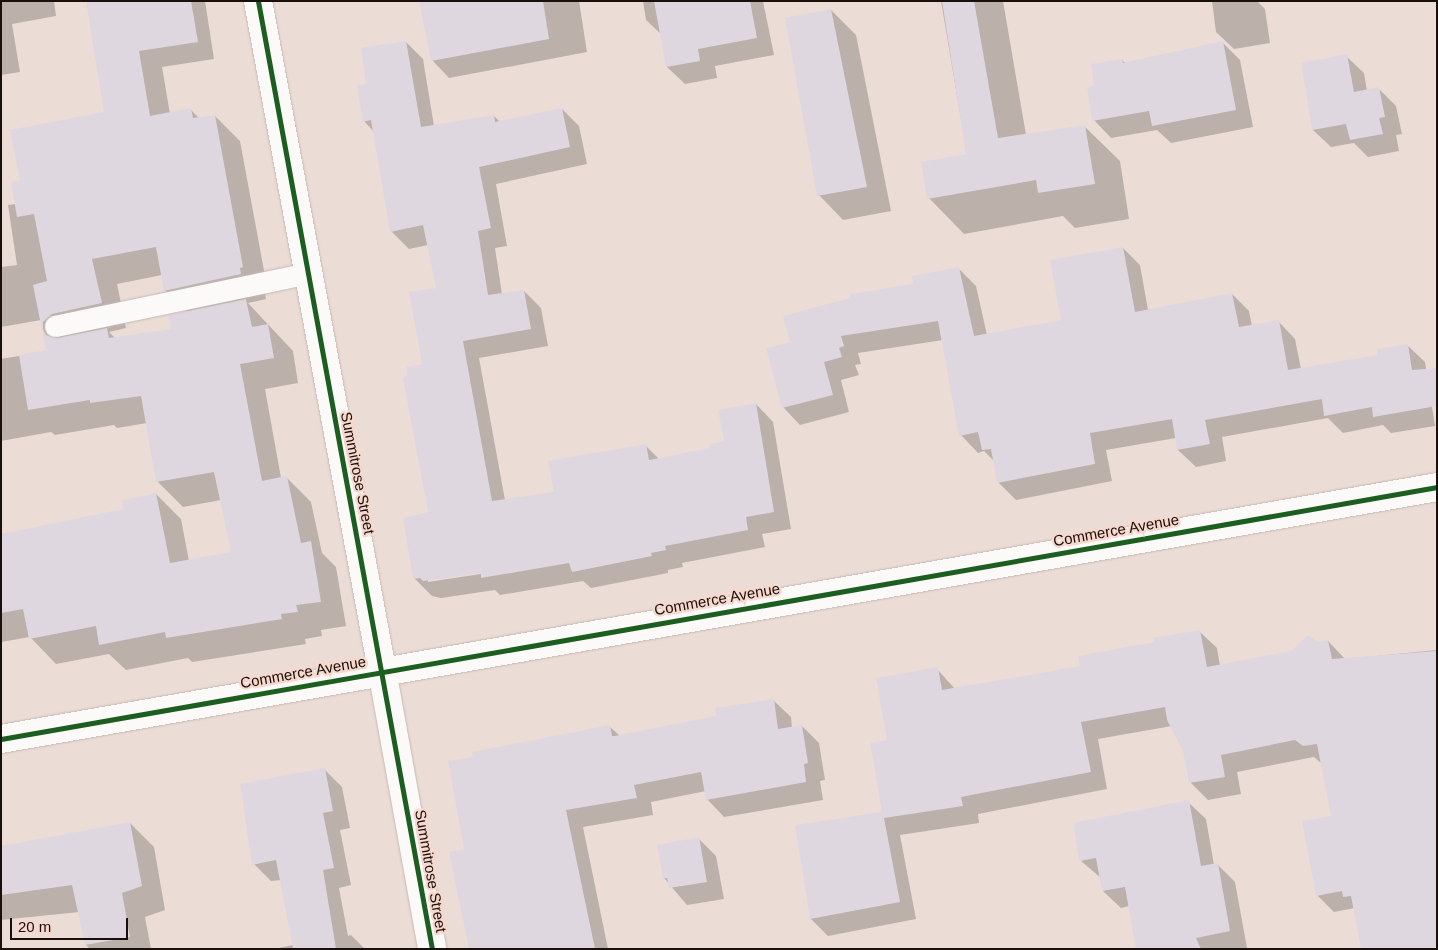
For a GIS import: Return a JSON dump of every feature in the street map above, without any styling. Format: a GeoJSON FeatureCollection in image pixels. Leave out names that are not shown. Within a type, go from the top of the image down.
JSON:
{"type":"FeatureCollection","features":[{"type":"Feature","properties":{"kind":"street","name":"Summitrose Street"},"geometry":{"type":"LineString","coordinates":[[258,1],[432,949]]}},
{"type":"Feature","properties":{"kind":"street","name":"Commerce Avenue"},"geometry":{"type":"LineString","coordinates":[[1,739],[382,670],[1437,487]]}},
{"type":"Feature","properties":{"kind":"lane"},"geometry":{"type":"LineString","coordinates":[[55,326],[309,273]]}},
{"type":"Feature","properties":{"kind":"building"},"geometry":{"type":"Polygon","coordinates":[[[86,1],[191,1],[198,42],[139,51],[150,116],[191,108],[193,118],[215,115],[243,267],[240,268],[241,274],[164,291],[156,247],[92,259],[102,303],[52,314],[43,322],[43,329],[46,335],[57,338],[107,328],[109,338],[171,329],[168,315],[246,299],[252,327],[268,324],[274,358],[240,364],[262,481],[287,476],[301,543],[311,541],[321,602],[296,605],[298,612],[281,614],[282,619],[166,638],[165,632],[99,645],[96,626],[29,639],[23,609],[1,613],[1,534],[123,509],[122,500],[156,493],[170,563],[231,552],[214,472],[156,482],[141,396],[90,403],[90,400],[28,410],[19,355],[46,350],[33,285],[47,281],[34,214],[17,217],[11,182],[20,180],[10,130],[104,112],[86,1]]]}},
{"type":"Feature","properties":{"kind":"building"},"geometry":{"type":"Polygon","coordinates":[[[419,1],[543,1],[549,39],[431,61],[419,1]]]}},
{"type":"Feature","properties":{"kind":"building"},"geometry":{"type":"Polygon","coordinates":[[[654,1],[750,1],[757,38],[698,49],[700,61],[666,67],[654,1]]]}},
{"type":"Feature","properties":{"kind":"building"},"geometry":{"type":"Polygon","coordinates":[[[942,1],[974,1],[998,138],[1085,125],[1095,184],[1038,193],[1036,180],[927,199],[921,162],[966,154],[942,1]]]}},
{"type":"Feature","properties":{"kind":"building"},"geometry":{"type":"Polygon","coordinates":[[[831,9],[867,187],[817,196],[785,18],[831,9]]]}},
{"type":"Feature","properties":{"kind":"building"},"geometry":{"type":"Polygon","coordinates":[[[406,41],[421,127],[494,115],[495,122],[562,108],[570,147],[479,167],[491,228],[478,231],[488,295],[524,290],[531,329],[463,341],[492,501],[554,492],[548,461],[646,444],[649,460],[709,448],[710,444],[724,441],[718,410],[756,403],[774,512],[746,517],[748,530],[665,546],[666,550],[651,553],[652,556],[572,572],[569,563],[481,578],[481,573],[423,581],[420,578],[413,579],[403,518],[428,512],[403,378],[407,375],[406,367],[422,364],[409,292],[436,288],[423,225],[390,232],[371,120],[363,122],[357,85],[366,84],[361,48],[406,41]]]}},
{"type":"Feature","properties":{"kind":"building"},"geometry":{"type":"Polygon","coordinates":[[[1223,41],[1236,110],[1152,126],[1149,111],[1092,121],[1087,87],[1094,86],[1091,64],[1122,59],[1123,63],[1223,41]]]}},
{"type":"Feature","properties":{"kind":"building"},"geometry":{"type":"Polygon","coordinates":[[[1347,54],[1354,92],[1379,87],[1385,117],[1379,118],[1383,134],[1350,140],[1346,124],[1312,130],[1301,63],[1347,54]]]}},
{"type":"Feature","properties":{"kind":"building"},"geometry":{"type":"Polygon","coordinates":[[[1123,247],[1135,312],[1232,293],[1239,327],[1279,320],[1288,370],[1378,355],[1377,349],[1408,344],[1412,370],[1437,368],[1437,406],[1373,417],[1372,407],[1324,416],[1322,399],[1205,420],[1210,444],[1177,450],[1172,419],[1090,433],[1095,464],[997,483],[991,449],[982,450],[978,432],[959,436],[938,321],[841,336],[844,346],[839,348],[842,357],[824,362],[833,395],[782,408],[766,348],[790,342],[783,316],[850,298],[850,294],[913,284],[912,276],[959,267],[974,336],[1061,320],[1050,260],[1123,247]]]}},
{"type":"Feature","properties":{"kind":"building"},"geometry":{"type":"Polygon","coordinates":[[[1200,630],[1207,667],[1291,651],[1308,635],[1318,642],[1328,640],[1332,659],[1437,651],[1437,949],[1361,949],[1351,896],[1343,897],[1342,891],[1316,896],[1302,821],[1331,816],[1317,744],[1303,746],[1295,740],[1221,755],[1225,777],[1189,783],[1183,751],[1167,720],[1165,707],[1081,722],[1091,772],[961,797],[963,806],[884,818],[900,902],[810,919],[795,825],[882,812],[870,743],[887,740],[876,678],[938,667],[942,690],[1080,666],[1078,656],[1154,642],[1153,638],[1200,630]]]}},
{"type":"Feature","properties":{"kind":"building"},"geometry":{"type":"Polygon","coordinates":[[[774,699],[778,729],[802,725],[808,763],[804,764],[806,782],[706,800],[701,772],[634,785],[637,798],[566,810],[595,949],[469,949],[449,852],[464,849],[448,761],[473,757],[472,752],[610,725],[612,736],[615,736],[716,716],[715,708],[774,699]]]}},
{"type":"Feature","properties":{"kind":"building"},"geometry":{"type":"Polygon","coordinates":[[[325,768],[333,811],[323,813],[334,868],[323,870],[336,949],[293,949],[276,860],[252,865],[240,784],[325,768]]]}},
{"type":"Feature","properties":{"kind":"building"},"geometry":{"type":"Polygon","coordinates":[[[1189,800],[1201,866],[1218,863],[1230,931],[1196,938],[1201,949],[1136,949],[1125,887],[1102,891],[1096,858],[1079,861],[1073,823],[1189,800]]]}},
{"type":"Feature","properties":{"kind":"building"},"geometry":{"type":"Polygon","coordinates":[[[130,822],[142,886],[122,893],[130,937],[85,945],[72,885],[1,895],[1,846],[130,822]]]}},
{"type":"Feature","properties":{"kind":"building"},"geometry":{"type":"Polygon","coordinates":[[[699,837],[707,882],[669,888],[667,878],[663,879],[657,845],[699,837]]]}},
{"type":"Feature","properties":{"kind":"cycle path"},"geometry":{"type":"LineString","coordinates":[[258,1],[432,949]]}},
{"type":"Feature","properties":{"kind":"cycle path"},"geometry":{"type":"LineString","coordinates":[[1,739],[1437,487]]}}]}
